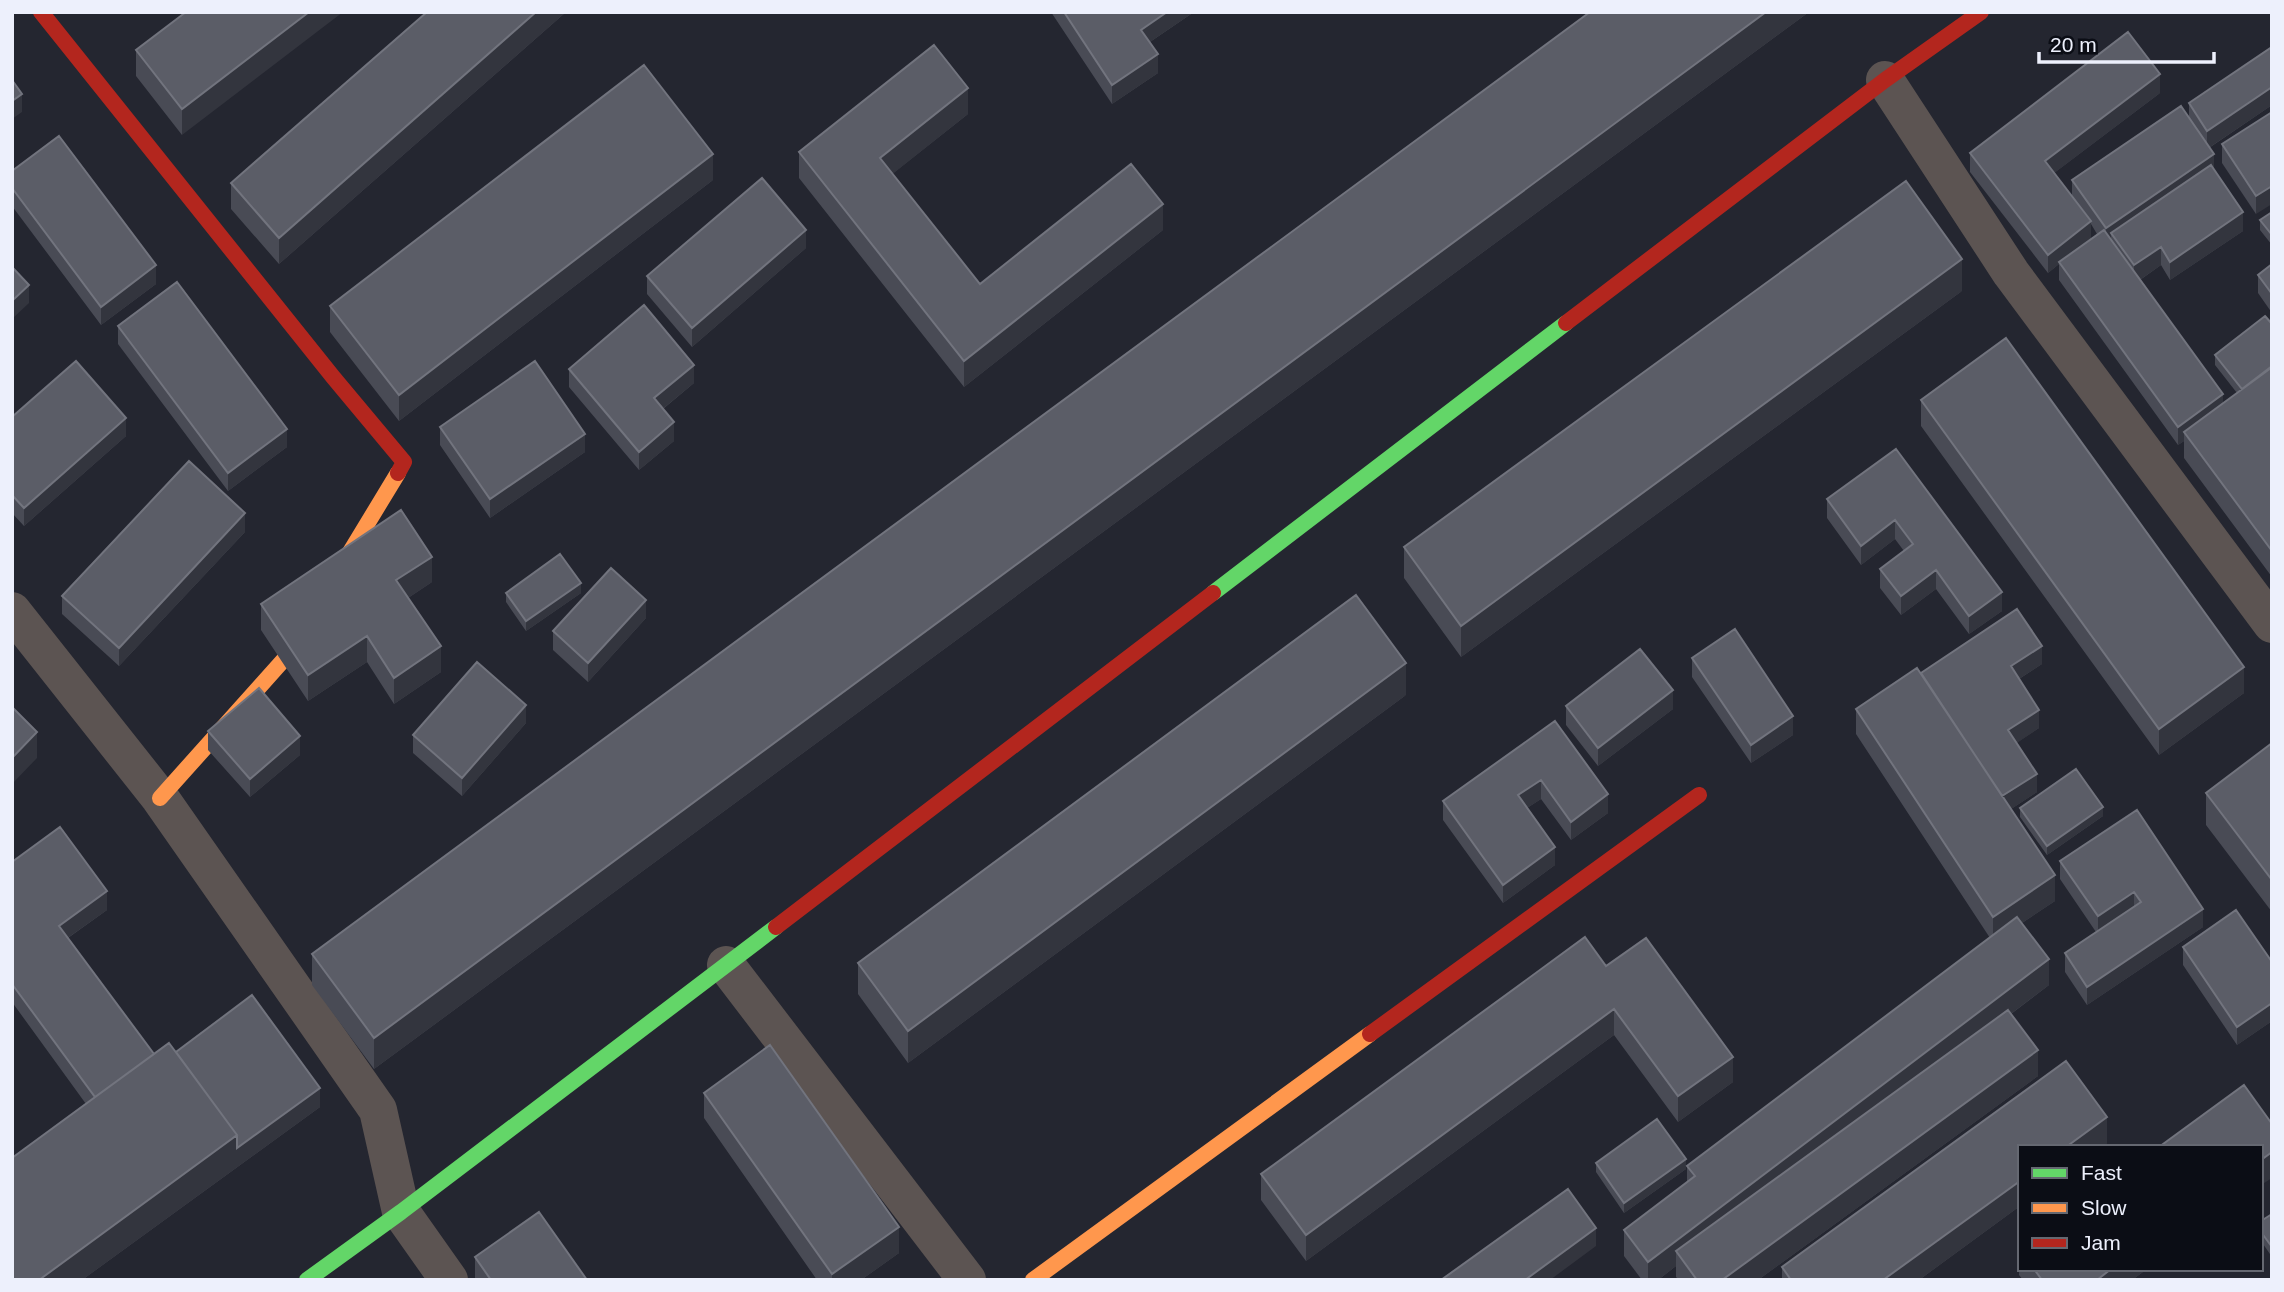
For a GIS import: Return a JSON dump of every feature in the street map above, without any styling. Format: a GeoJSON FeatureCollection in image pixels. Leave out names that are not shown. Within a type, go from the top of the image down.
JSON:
{"type":"FeatureCollection","features":[{"type":"Feature","properties":{"kind":"street"},"geometry":{"type":"LineString","coordinates":[[41,12],[333,377],[404,461],[287,656],[160,798]]}},
{"type":"Feature","properties":{"kind":"street"},"geometry":{"type":"LineString","coordinates":[[307,1280],[401,1212],[726,965],[1885,80],[1981,12]]}},
{"type":"Feature","properties":{"kind":"street"},"geometry":{"type":"LineString","coordinates":[[1885,80],[2011,273],[2272,624]]}},
{"type":"Feature","properties":{"kind":"street"},"geometry":{"type":"LineString","coordinates":[[12,611],[160,798],[378,1110],[401,1212],[449,1280]]}},
{"type":"Feature","properties":{"kind":"street"},"geometry":{"type":"LineString","coordinates":[[1033,1280],[1699,795]]}},
{"type":"Feature","properties":{"kind":"street"},"geometry":{"type":"LineString","coordinates":[[726,965],[967,1280]]}},
{"type":"Feature","properties":{"kind":"building"},"geometry":{"type":"Polygon","coordinates":[[[186,12],[309,12],[182,109],[136,50],[186,12]]]}},
{"type":"Feature","properties":{"kind":"building"},"geometry":{"type":"Polygon","coordinates":[[[427,12],[536,12],[279,238],[231,183],[427,12]]]}},
{"type":"Feature","properties":{"kind":"building"},"geometry":{"type":"Polygon","coordinates":[[[1064,12],[1167,12],[1141,30],[1158,54],[1112,85],[1064,12]]]}},
{"type":"Feature","properties":{"kind":"building"},"geometry":{"type":"Polygon","coordinates":[[[1590,12],[1766,12],[374,1038],[312,954],[1590,12]]]}},
{"type":"Feature","properties":{"kind":"building"},"geometry":{"type":"Polygon","coordinates":[[[2128,32],[2160,74],[2045,161],[2091,221],[2048,255],[1970,153],[2128,32]]]}},
{"type":"Feature","properties":{"kind":"building"},"geometry":{"type":"Polygon","coordinates":[[[934,45],[968,88],[880,158],[980,284],[1131,164],[1163,204],[964,361],[799,152],[934,45]]]}},
{"type":"Feature","properties":{"kind":"building"},"geometry":{"type":"Polygon","coordinates":[[[2272,47],[2272,87],[2207,131],[2189,103],[2272,47]]]}},
{"type":"Feature","properties":{"kind":"building"},"geometry":{"type":"Polygon","coordinates":[[[644,65],[713,154],[399,395],[330,306],[644,65]]]}},
{"type":"Feature","properties":{"kind":"building"},"geometry":{"type":"Polygon","coordinates":[[[12,80],[22,94],[12,101],[12,80]]]}},
{"type":"Feature","properties":{"kind":"building"},"geometry":{"type":"Polygon","coordinates":[[[2181,106],[2214,154],[2106,228],[2072,180],[2181,106]]]}},
{"type":"Feature","properties":{"kind":"building"},"geometry":{"type":"Polygon","coordinates":[[[2272,112],[2272,186],[2256,196],[2222,144],[2272,112]]]}},
{"type":"Feature","properties":{"kind":"building"},"geometry":{"type":"Polygon","coordinates":[[[59,136],[156,265],[101,307],[12,188],[12,171],[59,136]]]}},
{"type":"Feature","properties":{"kind":"building"},"geometry":{"type":"Polygon","coordinates":[[[2211,165],[2243,212],[2170,262],[2161,247],[2134,265],[2111,233],[2211,165]]]}},
{"type":"Feature","properties":{"kind":"building"},"geometry":{"type":"Polygon","coordinates":[[[762,178],[806,230],[692,328],[647,276],[762,178]]]}},
{"type":"Feature","properties":{"kind":"building"},"geometry":{"type":"Polygon","coordinates":[[[1906,181],[1962,259],[1461,626],[1404,547],[1906,181]]]}},
{"type":"Feature","properties":{"kind":"building"},"geometry":{"type":"Polygon","coordinates":[[[2272,212],[2272,235],[2260,220],[2272,212]]]}},
{"type":"Feature","properties":{"kind":"building"},"geometry":{"type":"Polygon","coordinates":[[[2104,230],[2223,394],[2178,427],[2059,262],[2104,230]]]}},
{"type":"Feature","properties":{"kind":"building"},"geometry":{"type":"Polygon","coordinates":[[[2272,264],[2272,294],[2258,275],[2272,264]]]}},
{"type":"Feature","properties":{"kind":"building"},"geometry":{"type":"Polygon","coordinates":[[[12,267],[29,285],[12,301],[12,267]]]}},
{"type":"Feature","properties":{"kind":"building"},"geometry":{"type":"Polygon","coordinates":[[[177,282],[287,429],[228,473],[118,326],[177,282]]]}},
{"type":"Feature","properties":{"kind":"building"},"geometry":{"type":"Polygon","coordinates":[[[644,305],[694,365],[654,398],[674,422],[639,452],[569,369],[644,305]]]}},
{"type":"Feature","properties":{"kind":"building"},"geometry":{"type":"Polygon","coordinates":[[[2265,316],[2272,324],[2272,366],[2242,389],[2215,355],[2265,316]]]}},
{"type":"Feature","properties":{"kind":"building"},"geometry":{"type":"Polygon","coordinates":[[[2006,338],[2244,667],[2159,729],[1921,400],[2006,338]]]}},
{"type":"Feature","properties":{"kind":"building"},"geometry":{"type":"Polygon","coordinates":[[[76,361],[126,418],[24,508],[12,495],[12,417],[76,361]]]}},
{"type":"Feature","properties":{"kind":"building"},"geometry":{"type":"Polygon","coordinates":[[[535,361],[585,434],[490,499],[440,427],[535,361]]]}},
{"type":"Feature","properties":{"kind":"building"},"geometry":{"type":"Polygon","coordinates":[[[2272,369],[2272,551],[2184,432],[2272,369]]]}},
{"type":"Feature","properties":{"kind":"building"},"geometry":{"type":"Polygon","coordinates":[[[1896,449],[2002,592],[1969,616],[1936,570],[1901,596],[1880,569],[1913,544],[1895,520],[1861,546],[1827,499],[1896,449]]]}},
{"type":"Feature","properties":{"kind":"building"},"geometry":{"type":"Polygon","coordinates":[[[189,461],[245,513],[119,648],[62,596],[189,461]]]}},
{"type":"Feature","properties":{"kind":"building"},"geometry":{"type":"Polygon","coordinates":[[[401,510],[432,557],[396,580],[441,646],[394,678],[367,636],[308,675],[261,604],[401,510]]]}},
{"type":"Feature","properties":{"kind":"building"},"geometry":{"type":"Polygon","coordinates":[[[560,554],[581,583],[526,621],[506,593],[560,554]]]}},
{"type":"Feature","properties":{"kind":"building"},"geometry":{"type":"Polygon","coordinates":[[[611,568],[646,600],[588,663],[553,631],[611,568]]]}},
{"type":"Feature","properties":{"kind":"building"},"geometry":{"type":"Polygon","coordinates":[[[1356,595],[1406,663],[908,1031],[858,963],[1356,595]]]}},
{"type":"Feature","properties":{"kind":"building"},"geometry":{"type":"Polygon","coordinates":[[[2017,609],[2042,646],[2011,666],[2039,710],[2008,730],[2037,774],[2002,796],[1921,673],[2017,609]]]}},
{"type":"Feature","properties":{"kind":"building"},"geometry":{"type":"Polygon","coordinates":[[[1735,629],[1793,716],[1751,745],[1692,658],[1735,629]]]}},
{"type":"Feature","properties":{"kind":"building"},"geometry":{"type":"Polygon","coordinates":[[[1640,649],[1673,690],[1598,748],[1566,706],[1640,649]]]}},
{"type":"Feature","properties":{"kind":"building"},"geometry":{"type":"Polygon","coordinates":[[[477,662],[526,705],[462,778],[413,735],[477,662]]]}},
{"type":"Feature","properties":{"kind":"building"},"geometry":{"type":"Polygon","coordinates":[[[1917,668],[2055,875],[1993,917],[1856,709],[1917,668]]]}},
{"type":"Feature","properties":{"kind":"building"},"geometry":{"type":"Polygon","coordinates":[[[259,688],[300,736],[250,779],[208,731],[259,688]]]}},
{"type":"Feature","properties":{"kind":"building"},"geometry":{"type":"Polygon","coordinates":[[[12,707],[37,732],[12,758],[12,707]]]}},
{"type":"Feature","properties":{"kind":"building"},"geometry":{"type":"Polygon","coordinates":[[[1555,721],[1608,794],[1571,822],[1541,780],[1518,795],[1555,847],[1503,885],[1443,801],[1555,721]]]}},
{"type":"Feature","properties":{"kind":"building"},"geometry":{"type":"Polygon","coordinates":[[[2272,743],[2272,880],[2206,793],[2272,743]]]}},
{"type":"Feature","properties":{"kind":"building"},"geometry":{"type":"Polygon","coordinates":[[[2076,769],[2103,807],[2047,846],[2020,808],[2076,769]]]}},
{"type":"Feature","properties":{"kind":"building"},"geometry":{"type":"Polygon","coordinates":[[[2137,810],[2203,909],[2087,987],[2065,953],[2141,902],[2134,892],[2098,916],[2060,861],[2137,810]]]}},
{"type":"Feature","properties":{"kind":"building"},"geometry":{"type":"Polygon","coordinates":[[[60,827],[107,891],[59,926],[154,1054],[95,1097],[12,984],[12,862],[60,827]]]}},
{"type":"Feature","properties":{"kind":"building"},"geometry":{"type":"Polygon","coordinates":[[[2236,910],[2272,962],[2272,1003],[2237,1027],[2183,947],[2236,910]]]}},
{"type":"Feature","properties":{"kind":"building"},"geometry":{"type":"Polygon","coordinates":[[[2017,917],[2049,959],[1648,1262],[1624,1230],[1695,1176],[1687,1166],[2017,917]]]}},
{"type":"Feature","properties":{"kind":"building"},"geometry":{"type":"Polygon","coordinates":[[[1585,937],[1606,966],[1646,938],[1733,1057],[1678,1096],[1614,1009],[1306,1235],[1261,1174],[1585,937]]]}},
{"type":"Feature","properties":{"kind":"building"},"geometry":{"type":"Polygon","coordinates":[[[252,995],[320,1088],[237,1148],[237,1135],[176,1052],[252,995]]]}},
{"type":"Feature","properties":{"kind":"building"},"geometry":{"type":"Polygon","coordinates":[[[2008,1010],[2038,1050],[1722,1280],[1697,1280],[1676,1251],[2008,1010]]]}},
{"type":"Feature","properties":{"kind":"building"},"geometry":{"type":"Polygon","coordinates":[[[169,1043],[237,1135],[39,1280],[12,1280],[12,1158],[169,1043]]]}},
{"type":"Feature","properties":{"kind":"building"},"geometry":{"type":"Polygon","coordinates":[[[770,1045],[899,1227],[832,1274],[704,1093],[770,1045]]]}},
{"type":"Feature","properties":{"kind":"building"},"geometry":{"type":"Polygon","coordinates":[[[2066,1061],[2107,1117],[2069,1145],[2018,1145],[2018,1182],[1883,1280],[1791,1280],[1782,1267],[2066,1061]]]}},
{"type":"Feature","properties":{"kind":"building"},"geometry":{"type":"Polygon","coordinates":[[[2244,1085],[2272,1124],[2272,1152],[2263,1159],[2263,1145],[2162,1145],[2244,1085]]]}},
{"type":"Feature","properties":{"kind":"building"},"geometry":{"type":"Polygon","coordinates":[[[1657,1119],[1686,1159],[1624,1203],[1596,1163],[1657,1119]]]}},
{"type":"Feature","properties":{"kind":"building"},"geometry":{"type":"Polygon","coordinates":[[[1568,1189],[1596,1228],[1525,1280],[1441,1280],[1568,1189]]]}},
{"type":"Feature","properties":{"kind":"building"},"geometry":{"type":"Polygon","coordinates":[[[539,1212],[587,1280],[491,1280],[475,1257],[539,1212]]]}},
{"type":"Feature","properties":{"kind":"building"},"geometry":{"type":"Polygon","coordinates":[[[2272,1214],[2272,1247],[2263,1235],[2263,1220],[2272,1214]]]}},
{"type":"Feature","properties":{"kind":"building"},"geometry":{"type":"Polygon","coordinates":[[[2035,1271],[2108,1271],[2097,1280],[2042,1280],[2035,1271]]]}},
{"type":"Feature","properties":{"kind":"traffic: fast"},"geometry":{"type":"LineString","coordinates":[[1213,593],[1566,323]]}},
{"type":"Feature","properties":{"kind":"traffic: fast"},"geometry":{"type":"LineString","coordinates":[[307,1280],[401,1212],[776,927]]}},
{"type":"Feature","properties":{"kind":"traffic: slow"},"geometry":{"type":"LineString","coordinates":[[160,798],[287,656],[398,473]]}},
{"type":"Feature","properties":{"kind":"traffic: slow"},"geometry":{"type":"LineString","coordinates":[[1033,1280],[1370,1034]]}},
{"type":"Feature","properties":{"kind":"traffic: jam"},"geometry":{"type":"LineString","coordinates":[[41,12],[404,462],[398,473]]}},
{"type":"Feature","properties":{"kind":"traffic: jam"},"geometry":{"type":"LineString","coordinates":[[1566,323],[1885,80],[1981,12]]}},
{"type":"Feature","properties":{"kind":"traffic: jam"},"geometry":{"type":"LineString","coordinates":[[776,927],[1213,593]]}},
{"type":"Feature","properties":{"kind":"traffic: jam"},"geometry":{"type":"LineString","coordinates":[[1370,1034],[1699,795]]}}]}
